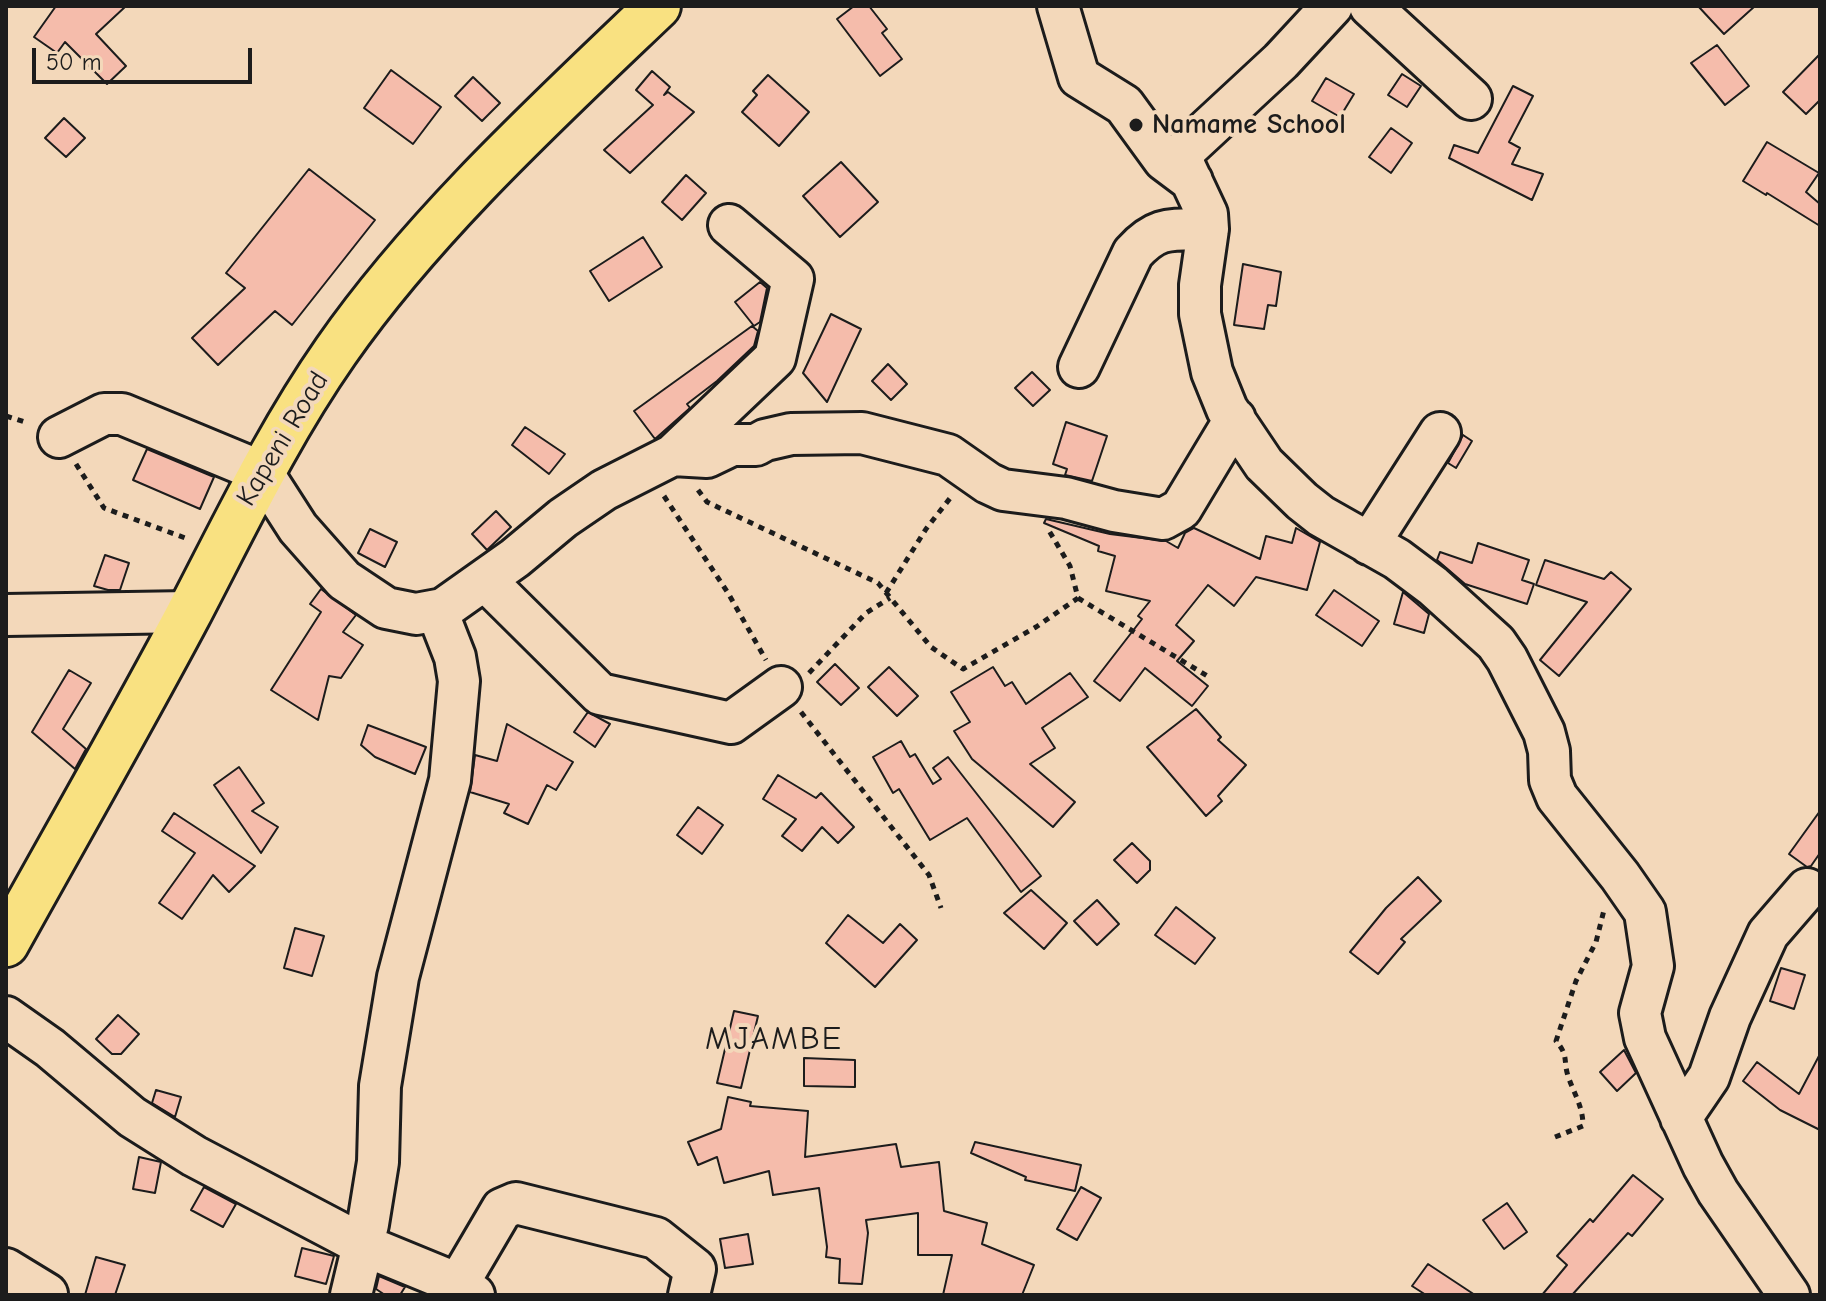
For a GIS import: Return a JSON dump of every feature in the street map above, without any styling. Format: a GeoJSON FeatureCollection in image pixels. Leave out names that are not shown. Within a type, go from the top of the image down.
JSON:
{"type":"FeatureCollection","features":[{"type":"Feature","properties":{"kind":"main road","name":"Kapeni Road"},"geometry":{"type":"LineString","coordinates":[[6,944],[189,612],[262,472],[336,351],[399,271],[553,107],[658,6]]}},
{"type":"Feature","properties":{"kind":"street"},"geometry":{"type":"LineString","coordinates":[[1058,6],[1079,77],[1124,105],[1164,160],[1192,181]]}},
{"type":"Feature","properties":{"kind":"street"},"geometry":{"type":"LineString","coordinates":[[1332,6],[1281,61],[1188,144],[1182,156],[1207,214],[1200,314],[1212,372],[1227,409],[1264,464],[1321,516],[1397,559],[1433,586],[1496,643],[1512,667],[1544,732],[1549,751],[1550,780],[1557,797],[1645,912],[1653,966],[1642,1005],[1645,1038],[1718,1192],[1789,1295]]}},
{"type":"Feature","properties":{"kind":"street"},"geometry":{"type":"LineString","coordinates":[[1370,6],[1471,99]]}},
{"type":"Feature","properties":{"kind":"street"},"geometry":{"type":"LineString","coordinates":[[59,437],[104,414],[122,414],[262,472],[298,528],[344,580],[386,608],[416,614],[437,611],[485,580],[563,518],[656,462],[775,358],[793,279],[729,225]]}},
{"type":"Feature","properties":{"kind":"street"},"geometry":{"type":"LineString","coordinates":[[1079,367],[1133,253],[1143,242],[1163,231],[1208,229]]}},
{"type":"Feature","properties":{"kind":"street"},"geometry":{"type":"LineString","coordinates":[[656,462],[707,457],[732,445],[756,445],[791,434],[862,433],[948,455],[1003,490],[1163,519],[1181,509],[1235,419]]}},
{"type":"Feature","properties":{"kind":"street"},"geometry":{"type":"LineString","coordinates":[[1369,544],[1440,433]]}},
{"type":"Feature","properties":{"kind":"street"},"geometry":{"type":"LineString","coordinates":[[485,580],[600,694],[731,723],[785,691]]}},
{"type":"Feature","properties":{"kind":"street"},"geometry":{"type":"LineString","coordinates":[[351,1295],[378,1162],[380,1086],[389,1023],[408,935],[450,780],[459,670],[437,611]]}},
{"type":"Feature","properties":{"kind":"street"},"geometry":{"type":"LineString","coordinates":[[6,615],[189,612]]}},
{"type":"Feature","properties":{"kind":"street"},"geometry":{"type":"LineString","coordinates":[[1681,1118],[1709,1077],[1730,1017],[1768,934],[1807,889]]}},
{"type":"Feature","properties":{"kind":"street"},"geometry":{"type":"LineString","coordinates":[[6,1017],[50,1048],[132,1117],[271,1199],[363,1245],[466,1290],[502,1209],[516,1203],[656,1238],[695,1269],[689,1295]]}},
{"type":"Feature","properties":{"kind":"street"},"geometry":{"type":"LineString","coordinates":[[6,1269],[47,1294]]}},
{"type":"Feature","properties":{"kind":"path"},"geometry":{"type":"LineString","coordinates":[[59,437],[104,508],[219,550]]}},
{"type":"Feature","properties":{"kind":"path"},"geometry":{"type":"LineString","coordinates":[[656,462],[707,502],[878,583],[931,647],[963,669],[1036,627],[1078,598]]}},
{"type":"Feature","properties":{"kind":"path"},"geometry":{"type":"LineString","coordinates":[[656,462],[665,497],[728,593],[785,691],[874,809],[929,875],[941,908]]}},
{"type":"Feature","properties":{"kind":"path"},"geometry":{"type":"LineString","coordinates":[[785,691],[888,595],[926,529],[967,468]]}},
{"type":"Feature","properties":{"kind":"path"},"geometry":{"type":"LineString","coordinates":[[1017,491],[1056,540],[1070,566],[1078,598],[1209,677]]}},
{"type":"Feature","properties":{"kind":"path"},"geometry":{"type":"LineString","coordinates":[[1555,1137],[1583,1126],[1583,1114],[1568,1076],[1566,1053],[1556,1041],[1576,981],[1596,942],[1606,902]]}},
{"type":"Feature","properties":{"kind":"building"},"geometry":{"type":"Polygon","coordinates":[[[56,6],[126,6],[96,34],[126,66],[107,84],[65,42],[57,53],[34,37],[56,6]]]}},
{"type":"Feature","properties":{"kind":"building"},"geometry":{"type":"Polygon","coordinates":[[[854,6],[869,6],[887,29],[882,33],[902,59],[880,76],[837,19],[854,6]]]}},
{"type":"Feature","properties":{"kind":"building"},"geometry":{"type":"Polygon","coordinates":[[[1698,6],[1755,6],[1724,34],[1698,6]]]}},
{"type":"Feature","properties":{"kind":"building"},"geometry":{"type":"Polygon","coordinates":[[[1717,45],[1749,86],[1725,105],[1691,63],[1717,45]]]}},
{"type":"Feature","properties":{"kind":"building"},"geometry":{"type":"Polygon","coordinates":[[[1820,54],[1820,100],[1806,114],[1783,92],[1820,54]]]}},
{"type":"Feature","properties":{"kind":"building"},"geometry":{"type":"Polygon","coordinates":[[[391,70],[441,107],[413,144],[364,108],[391,70]]]}},
{"type":"Feature","properties":{"kind":"building"},"geometry":{"type":"Polygon","coordinates":[[[652,71],[670,87],[664,95],[668,92],[694,112],[630,173],[604,150],[653,105],[636,90],[652,71]]]}},
{"type":"Feature","properties":{"kind":"building"},"geometry":{"type":"Polygon","coordinates":[[[1402,74],[1421,86],[1407,107],[1388,95],[1402,74]]]}},
{"type":"Feature","properties":{"kind":"building"},"geometry":{"type":"Polygon","coordinates":[[[768,75],[809,112],[779,146],[742,112],[757,95],[753,91],[768,75]]]}},
{"type":"Feature","properties":{"kind":"building"},"geometry":{"type":"Polygon","coordinates":[[[473,77],[500,103],[482,121],[455,96],[473,77]]]}},
{"type":"Feature","properties":{"kind":"building"},"geometry":{"type":"Polygon","coordinates":[[[1326,78],[1354,94],[1340,117],[1312,101],[1326,78]]]}},
{"type":"Feature","properties":{"kind":"building"},"geometry":{"type":"Polygon","coordinates":[[[1513,86],[1533,96],[1509,142],[1520,148],[1512,164],[1543,174],[1532,200],[1449,158],[1454,145],[1478,153],[1513,86]]]}},
{"type":"Feature","properties":{"kind":"building"},"geometry":{"type":"Polygon","coordinates":[[[64,118],[85,138],[66,157],[45,138],[64,118]]]}},
{"type":"Feature","properties":{"kind":"building"},"geometry":{"type":"Polygon","coordinates":[[[1391,128],[1412,143],[1391,173],[1369,157],[1391,128]]]}},
{"type":"Feature","properties":{"kind":"building"},"geometry":{"type":"Polygon","coordinates":[[[1767,142],[1819,173],[1806,192],[1820,204],[1820,226],[1743,181],[1767,142]]]}},
{"type":"Feature","properties":{"kind":"building"},"geometry":{"type":"Polygon","coordinates":[[[841,162],[878,202],[840,237],[803,196],[841,162]]]}},
{"type":"Feature","properties":{"kind":"building"},"geometry":{"type":"Polygon","coordinates":[[[309,169],[375,220],[292,325],[275,311],[218,365],[192,338],[245,288],[226,273],[309,169]]]}},
{"type":"Feature","properties":{"kind":"building"},"geometry":{"type":"Polygon","coordinates":[[[686,175],[706,193],[682,220],[662,202],[686,175]]]}},
{"type":"Feature","properties":{"kind":"building"},"geometry":{"type":"Polygon","coordinates":[[[643,237],[662,267],[609,301],[590,271],[643,237]]]}},
{"type":"Feature","properties":{"kind":"building"},"geometry":{"type":"Polygon","coordinates":[[[1243,264],[1281,272],[1276,306],[1268,305],[1264,329],[1234,325],[1243,264]]]}},
{"type":"Feature","properties":{"kind":"building"},"geometry":{"type":"Polygon","coordinates":[[[760,282],[767,288],[760,322],[754,326],[735,302],[760,282]]]}},
{"type":"Feature","properties":{"kind":"building"},"geometry":{"type":"Polygon","coordinates":[[[831,314],[861,329],[827,402],[803,373],[831,314]]]}},
{"type":"Feature","properties":{"kind":"building"},"geometry":{"type":"Polygon","coordinates":[[[752,326],[758,331],[754,346],[687,404],[690,408],[655,439],[634,411],[752,326]]]}},
{"type":"Feature","properties":{"kind":"building"},"geometry":{"type":"Polygon","coordinates":[[[888,364],[907,384],[891,400],[872,381],[888,364]]]}},
{"type":"Feature","properties":{"kind":"building"},"geometry":{"type":"Polygon","coordinates":[[[1032,372],[1050,390],[1033,406],[1015,388],[1032,372]]]}},
{"type":"Feature","properties":{"kind":"building"},"geometry":{"type":"Polygon","coordinates":[[[1066,422],[1107,436],[1092,481],[1065,475],[1067,469],[1053,464],[1066,422]]]}},
{"type":"Feature","properties":{"kind":"building"},"geometry":{"type":"Polygon","coordinates":[[[525,427],[565,454],[549,474],[512,445],[525,427]]]}},
{"type":"Feature","properties":{"kind":"building"},"geometry":{"type":"Polygon","coordinates":[[[1463,435],[1472,441],[1456,468],[1448,463],[1463,435]]]}},
{"type":"Feature","properties":{"kind":"building"},"geometry":{"type":"Polygon","coordinates":[[[147,449],[214,477],[200,509],[133,480],[147,449]]]}},
{"type":"Feature","properties":{"kind":"building"},"geometry":{"type":"Polygon","coordinates":[[[496,511],[511,527],[487,550],[472,534],[496,511]]]}},
{"type":"Feature","properties":{"kind":"building"},"geometry":{"type":"Polygon","coordinates":[[[1046,519],[1110,534],[1166,541],[1178,548],[1185,533],[1194,528],[1260,559],[1266,536],[1292,543],[1296,528],[1320,542],[1307,590],[1256,577],[1234,606],[1208,585],[1176,625],[1194,641],[1177,661],[1208,686],[1192,706],[1145,668],[1120,701],[1094,681],[1142,619],[1138,616],[1150,601],[1106,591],[1115,556],[1098,551],[1099,546],[1044,523],[1046,519]]]}},
{"type":"Feature","properties":{"kind":"building"},"geometry":{"type":"Polygon","coordinates":[[[370,529],[397,542],[385,567],[358,553],[370,529]]]}},
{"type":"Feature","properties":{"kind":"building"},"geometry":{"type":"Polygon","coordinates":[[[1478,543],[1529,560],[1522,580],[1534,584],[1527,604],[1465,584],[1437,560],[1440,552],[1472,563],[1478,543]]]}},
{"type":"Feature","properties":{"kind":"building"},"geometry":{"type":"Polygon","coordinates":[[[105,555],[129,563],[120,590],[94,586],[105,555]]]}},
{"type":"Feature","properties":{"kind":"building"},"geometry":{"type":"Polygon","coordinates":[[[1545,560],[1604,579],[1611,572],[1631,589],[1559,676],[1540,660],[1587,602],[1536,585],[1545,560]]]}},
{"type":"Feature","properties":{"kind":"building"},"geometry":{"type":"Polygon","coordinates":[[[321,589],[356,615],[343,632],[363,645],[341,678],[329,676],[318,720],[271,690],[321,612],[310,604],[321,589]]]}},
{"type":"Feature","properties":{"kind":"building"},"geometry":{"type":"Polygon","coordinates":[[[1334,590],[1379,621],[1362,646],[1316,615],[1334,590]]]}},
{"type":"Feature","properties":{"kind":"building"},"geometry":{"type":"Polygon","coordinates":[[[1403,592],[1429,614],[1424,633],[1394,624],[1403,592]]]}},
{"type":"Feature","properties":{"kind":"building"},"geometry":{"type":"Polygon","coordinates":[[[835,664],[859,688],[841,705],[817,682],[835,664]]]}},
{"type":"Feature","properties":{"kind":"building"},"geometry":{"type":"Polygon","coordinates":[[[889,667],[918,696],[897,716],[868,687],[889,667]]]}},
{"type":"Feature","properties":{"kind":"building"},"geometry":{"type":"Polygon","coordinates":[[[993,667],[1005,686],[1012,682],[1026,704],[1070,673],[1088,697],[1042,728],[1055,748],[1030,764],[1075,802],[1053,827],[972,759],[954,731],[970,722],[951,692],[993,667]]]}},
{"type":"Feature","properties":{"kind":"building"},"geometry":{"type":"Polygon","coordinates":[[[69,670],[91,683],[63,729],[86,749],[75,769],[32,732],[69,670]]]}},
{"type":"Feature","properties":{"kind":"building"},"geometry":{"type":"Polygon","coordinates":[[[1196,709],[1221,737],[1218,740],[1246,765],[1218,796],[1222,801],[1206,816],[1147,747],[1196,709]]]}},
{"type":"Feature","properties":{"kind":"building"},"geometry":{"type":"Polygon","coordinates":[[[588,712],[610,724],[595,747],[574,732],[588,712]]]}},
{"type":"Feature","properties":{"kind":"building"},"geometry":{"type":"Polygon","coordinates":[[[507,724],[573,762],[556,790],[547,785],[528,824],[504,813],[509,804],[470,792],[475,755],[497,761],[507,724]]]}},
{"type":"Feature","properties":{"kind":"building"},"geometry":{"type":"Polygon","coordinates":[[[368,725],[426,747],[415,774],[375,757],[361,745],[368,725]]]}},
{"type":"Feature","properties":{"kind":"building"},"geometry":{"type":"Polygon","coordinates":[[[901,741],[910,757],[915,754],[933,784],[941,779],[933,768],[948,757],[1041,876],[1021,892],[967,818],[930,840],[899,789],[893,793],[873,757],[901,741]]]}},
{"type":"Feature","properties":{"kind":"building"},"geometry":{"type":"Polygon","coordinates":[[[239,767],[264,803],[252,811],[278,827],[261,853],[214,785],[239,767]]]}},
{"type":"Feature","properties":{"kind":"building"},"geometry":{"type":"Polygon","coordinates":[[[778,775],[816,798],[821,793],[854,827],[838,843],[822,827],[802,851],[782,836],[796,819],[763,799],[778,775]]]}},
{"type":"Feature","properties":{"kind":"building"},"geometry":{"type":"Polygon","coordinates":[[[698,807],[723,825],[702,854],[677,835],[698,807]]]}},
{"type":"Feature","properties":{"kind":"building"},"geometry":{"type":"Polygon","coordinates":[[[1820,811],[1820,853],[1807,867],[1789,854],[1820,811]]]}},
{"type":"Feature","properties":{"kind":"building"},"geometry":{"type":"Polygon","coordinates":[[[174,813],[255,866],[229,892],[213,875],[182,919],[159,903],[195,853],[162,831],[174,813]]]}},
{"type":"Feature","properties":{"kind":"building"},"geometry":{"type":"Polygon","coordinates":[[[1132,843],[1150,861],[1150,870],[1137,883],[1114,860],[1132,843]]]}},
{"type":"Feature","properties":{"kind":"building"},"geometry":{"type":"Polygon","coordinates":[[[1418,877],[1441,901],[1401,939],[1405,942],[1378,974],[1350,952],[1386,908],[1418,877]]]}},
{"type":"Feature","properties":{"kind":"building"},"geometry":{"type":"Polygon","coordinates":[[[1031,890],[1067,923],[1044,949],[1004,913],[1031,890]]]}},
{"type":"Feature","properties":{"kind":"building"},"geometry":{"type":"Polygon","coordinates":[[[1097,900],[1119,924],[1097,945],[1074,921],[1097,900]]]}},
{"type":"Feature","properties":{"kind":"building"},"geometry":{"type":"Polygon","coordinates":[[[1176,907],[1215,938],[1195,964],[1155,935],[1176,907]]]}},
{"type":"Feature","properties":{"kind":"building"},"geometry":{"type":"Polygon","coordinates":[[[848,915],[883,943],[900,924],[917,940],[875,987],[826,943],[848,915]]]}},
{"type":"Feature","properties":{"kind":"building"},"geometry":{"type":"Polygon","coordinates":[[[295,928],[324,936],[312,976],[284,968],[295,928]]]}},
{"type":"Feature","properties":{"kind":"building"},"geometry":{"type":"Polygon","coordinates":[[[1781,968],[1805,975],[1794,1009],[1770,1001],[1781,968]]]}},
{"type":"Feature","properties":{"kind":"building"},"geometry":{"type":"Polygon","coordinates":[[[734,1011],[758,1016],[741,1088],[717,1083],[734,1011]]]}},
{"type":"Feature","properties":{"kind":"building"},"geometry":{"type":"Polygon","coordinates":[[[118,1015],[139,1034],[121,1054],[112,1054],[96,1039],[118,1015]]]}},
{"type":"Feature","properties":{"kind":"building"},"geometry":{"type":"Polygon","coordinates":[[[1624,1050],[1636,1073],[1617,1091],[1600,1072],[1624,1050]]]}},
{"type":"Feature","properties":{"kind":"building"},"geometry":{"type":"Polygon","coordinates":[[[1820,1054],[1820,1130],[1780,1110],[1743,1081],[1757,1062],[1799,1094],[1820,1054]]]}},
{"type":"Feature","properties":{"kind":"building"},"geometry":{"type":"Polygon","coordinates":[[[804,1058],[855,1060],[855,1087],[804,1086],[804,1058]]]}},
{"type":"Feature","properties":{"kind":"building"},"geometry":{"type":"Polygon","coordinates":[[[156,1090],[181,1097],[175,1117],[152,1103],[156,1090]]]}},
{"type":"Feature","properties":{"kind":"building"},"geometry":{"type":"Polygon","coordinates":[[[728,1097],[751,1102],[750,1106],[808,1111],[805,1157],[896,1144],[901,1167],[939,1162],[944,1211],[987,1223],[982,1244],[1034,1265],[1022,1295],[943,1295],[952,1255],[918,1255],[918,1213],[866,1220],[868,1233],[862,1284],[839,1283],[840,1259],[826,1257],[819,1188],[773,1195],[769,1171],[724,1183],[717,1157],[698,1165],[688,1142],[721,1129],[728,1097]]]}},
{"type":"Feature","properties":{"kind":"building"},"geometry":{"type":"Polygon","coordinates":[[[975,1142],[1081,1165],[1075,1191],[1025,1180],[1026,1177],[971,1153],[975,1142]]]}},
{"type":"Feature","properties":{"kind":"building"},"geometry":{"type":"Polygon","coordinates":[[[139,1157],[161,1162],[155,1193],[133,1189],[139,1157]]]}},
{"type":"Feature","properties":{"kind":"building"},"geometry":{"type":"Polygon","coordinates":[[[1633,1175],[1663,1199],[1632,1236],[1628,1233],[1572,1295],[1542,1295],[1567,1265],[1557,1256],[1590,1219],[1593,1222],[1633,1175]]]}},
{"type":"Feature","properties":{"kind":"building"},"geometry":{"type":"Polygon","coordinates":[[[204,1187],[236,1204],[223,1227],[191,1210],[204,1187]]]}},
{"type":"Feature","properties":{"kind":"building"},"geometry":{"type":"Polygon","coordinates":[[[1081,1187],[1101,1198],[1077,1240],[1057,1229],[1081,1187]]]}},
{"type":"Feature","properties":{"kind":"building"},"geometry":{"type":"Polygon","coordinates":[[[1507,1203],[1527,1232],[1504,1249],[1483,1220],[1507,1203]]]}},
{"type":"Feature","properties":{"kind":"building"},"geometry":{"type":"Polygon","coordinates":[[[748,1234],[753,1264],[725,1268],[720,1239],[748,1234]]]}},
{"type":"Feature","properties":{"kind":"building"},"geometry":{"type":"Polygon","coordinates":[[[302,1248],[334,1256],[326,1284],[295,1276],[302,1248]]]}},
{"type":"Feature","properties":{"kind":"building"},"geometry":{"type":"Polygon","coordinates":[[[96,1257],[125,1265],[115,1295],[85,1295],[96,1257]]]}},
{"type":"Feature","properties":{"kind":"building"},"geometry":{"type":"Polygon","coordinates":[[[1428,1264],[1475,1295],[1426,1295],[1412,1286],[1428,1264]]]}},
{"type":"Feature","properties":{"kind":"building"},"geometry":{"type":"Polygon","coordinates":[[[379,1276],[405,1287],[400,1295],[385,1295],[376,1289],[379,1276]]]}},
{"type":"Feature","properties":{"kind":"place","name":"Namame School"},"geometry":{"type":"Point","coordinates":[1136,125]}},
{"type":"Feature","properties":{"kind":"district","name":"MJAMBE"},"geometry":{"type":"Point","coordinates":[774,1040]}}]}
